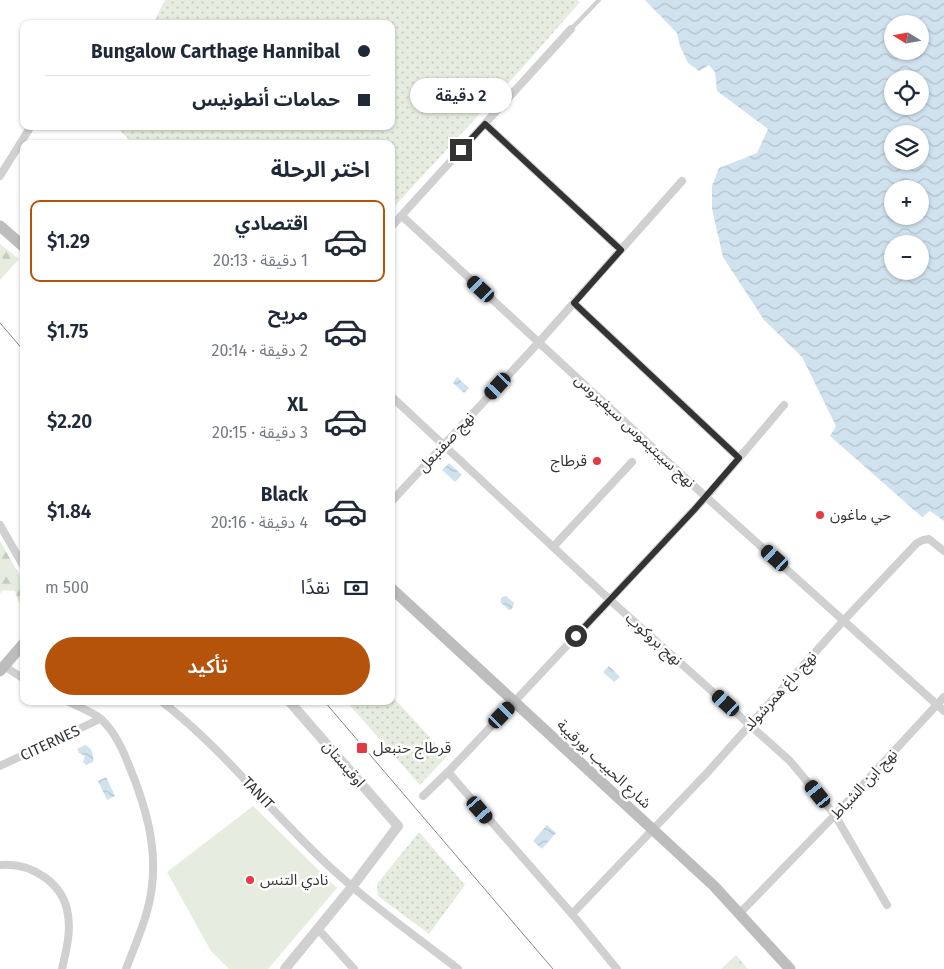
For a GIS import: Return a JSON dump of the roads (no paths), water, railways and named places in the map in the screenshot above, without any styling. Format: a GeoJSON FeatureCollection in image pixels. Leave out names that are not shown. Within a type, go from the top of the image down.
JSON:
{"type":"FeatureCollection","features":[{"type":"Feature","properties":{"kind":"main road"},"geometry":{"type":"LineString","coordinates":[[0,226],[20,242]]}},
{"type":"Feature","properties":{"kind":"main road","name":"شارع الحبيب بورقيبة"},"geometry":{"type":"LineString","coordinates":[[395,592],[714,886],[790,969]]}},
{"type":"Feature","properties":{"kind":"main road"},"geometry":{"type":"LineString","coordinates":[[2,668],[20,648]]}},
{"type":"Feature","properties":{"kind":"street"},"geometry":{"type":"LineString","coordinates":[[395,223],[571,29]]}},
{"type":"Feature","properties":{"kind":"street"},"geometry":{"type":"LineString","coordinates":[[485,124],[621,250]]}},
{"type":"Feature","properties":{"kind":"street"},"geometry":{"type":"LineString","coordinates":[[0,176],[20,144]]}},
{"type":"Feature","properties":{"kind":"street","name":"نهج صفنبعل"},"geometry":{"type":"LineString","coordinates":[[395,498],[539,342],[682,181]]}},
{"type":"Feature","properties":{"kind":"street","name":"نهج سيبتيموس سيفيروس"},"geometry":{"type":"LineString","coordinates":[[402,216],[706,497],[944,711]]}},
{"type":"Feature","properties":{"kind":"street"},"geometry":{"type":"LineString","coordinates":[[574,303],[739,458]]}},
{"type":"Feature","properties":{"kind":"street","name":"نهج بروكوب"},"geometry":{"type":"LineString","coordinates":[[395,400],[610,600],[790,761],[835,816],[887,906]]}},
{"type":"Feature","properties":{"kind":"street"},"geometry":{"type":"LineString","coordinates":[[423,796],[448,772],[706,497],[784,405]]}},
{"type":"Feature","properties":{"kind":"street"},"geometry":{"type":"LineString","coordinates":[[553,547],[632,462]]}},
{"type":"Feature","properties":{"kind":"street"},"geometry":{"type":"LineString","coordinates":[[0,525],[20,560]]}},
{"type":"Feature","properties":{"kind":"street","name":"نهج داغ همرشولد"},"geometry":{"type":"LineString","coordinates":[[572,914],[706,774],[844,620],[908,553],[923,540],[929,539],[944,551]]}},
{"type":"Feature","properties":{"kind":"street"},"geometry":{"type":"LineString","coordinates":[[2,668],[20,677]]}},
{"type":"Feature","properties":{"kind":"street","name":"نهج ابن الشباط"},"geometry":{"type":"LineString","coordinates":[[740,913],[835,816],[944,697]]}},
{"type":"Feature","properties":{"kind":"street"},"geometry":{"type":"LineString","coordinates":[[74,705],[100,719],[113,734],[123,751],[145,806],[154,855],[152,886],[149,908],[126,969]]}},
{"type":"Feature","properties":{"kind":"street","name":"TANIT"},"geometry":{"type":"LineString","coordinates":[[166,705],[197,732],[352,887],[458,969]]}},
{"type":"Feature","properties":{"kind":"street","name":"اوقيستان"},"geometry":{"type":"LineString","coordinates":[[292,705],[398,826],[352,887]]}},
{"type":"Feature","properties":{"kind":"street","name":"CITERNES"},"geometry":{"type":"LineString","coordinates":[[0,766],[100,719]]}},
{"type":"Feature","properties":{"kind":"street"},"geometry":{"type":"LineString","coordinates":[[448,772],[572,914],[616,969]]}},
{"type":"Feature","properties":{"kind":"street"},"geometry":{"type":"LineString","coordinates":[[0,865],[22,866],[40,873],[49,881],[66,904],[69,928],[68,945],[62,969]]}},
{"type":"Feature","properties":{"kind":"street"},"geometry":{"type":"LineString","coordinates":[[286,969],[352,887]]}},
{"type":"Feature","properties":{"kind":"street"},"geometry":{"type":"LineString","coordinates":[[318,929],[354,969]]}},
{"type":"Feature","properties":{"kind":"lane"},"geometry":{"type":"LineString","coordinates":[[571,29],[599,0]]}},
{"type":"Feature","properties":{"kind":"water"},"geometry":{"type":"Polygon","coordinates":[[[645,0],[944,0],[944,521],[930,511],[922,517],[830,436],[836,426],[802,357],[764,320],[723,257],[712,209],[712,186],[719,168],[757,153],[768,129],[717,91],[715,72],[709,65],[699,71],[688,63],[680,46],[677,33],[645,0]]]}},
{"type":"Feature","properties":{"kind":"water"},"geometry":{"type":"Polygon","coordinates":[[[457,377],[469,388],[464,393],[453,383],[457,377]]]}},
{"type":"Feature","properties":{"kind":"water"},"geometry":{"type":"Polygon","coordinates":[[[449,463],[462,475],[455,482],[442,470],[449,463]]]}},
{"type":"Feature","properties":{"kind":"water"},"geometry":{"type":"Polygon","coordinates":[[[506,596],[514,603],[512,609],[509,610],[500,602],[502,597],[506,596]]]}},
{"type":"Feature","properties":{"kind":"water"},"geometry":{"type":"Polygon","coordinates":[[[609,666],[620,677],[614,682],[603,672],[609,666]]]}},
{"type":"Feature","properties":{"kind":"water"},"geometry":{"type":"Polygon","coordinates":[[[85,745],[91,750],[93,757],[93,762],[86,765],[83,762],[85,756],[79,753],[77,749],[85,745]]]}},
{"type":"Feature","properties":{"kind":"water"},"geometry":{"type":"Polygon","coordinates":[[[106,777],[115,796],[107,800],[98,781],[106,777]]]}},
{"type":"Feature","properties":{"kind":"water"},"geometry":{"type":"Polygon","coordinates":[[[547,825],[556,833],[542,849],[533,841],[547,825]]]}},
{"type":"Feature","properties":{"kind":"tram line"},"geometry":{"type":"LineString","coordinates":[[0,323],[20,346]]}},
{"type":"Feature","properties":{"kind":"tram line"},"geometry":{"type":"LineString","coordinates":[[327,705],[553,969]]}},
{"type":"Feature","properties":{"kind":"place","name":"قرطاج"},"geometry":{"type":"Point","coordinates":[597,461]}},
{"type":"Feature","properties":{"kind":"place","name":"حي ماغون"},"geometry":{"type":"Point","coordinates":[820,515]}},
{"type":"Feature","properties":{"kind":"place","name":"قرطاج حنبعل"},"geometry":{"type":"Point","coordinates":[362,748]}},
{"type":"Feature","properties":{"kind":"place","name":"نادي التنس"},"geometry":{"type":"Point","coordinates":[250,880]}}]}
